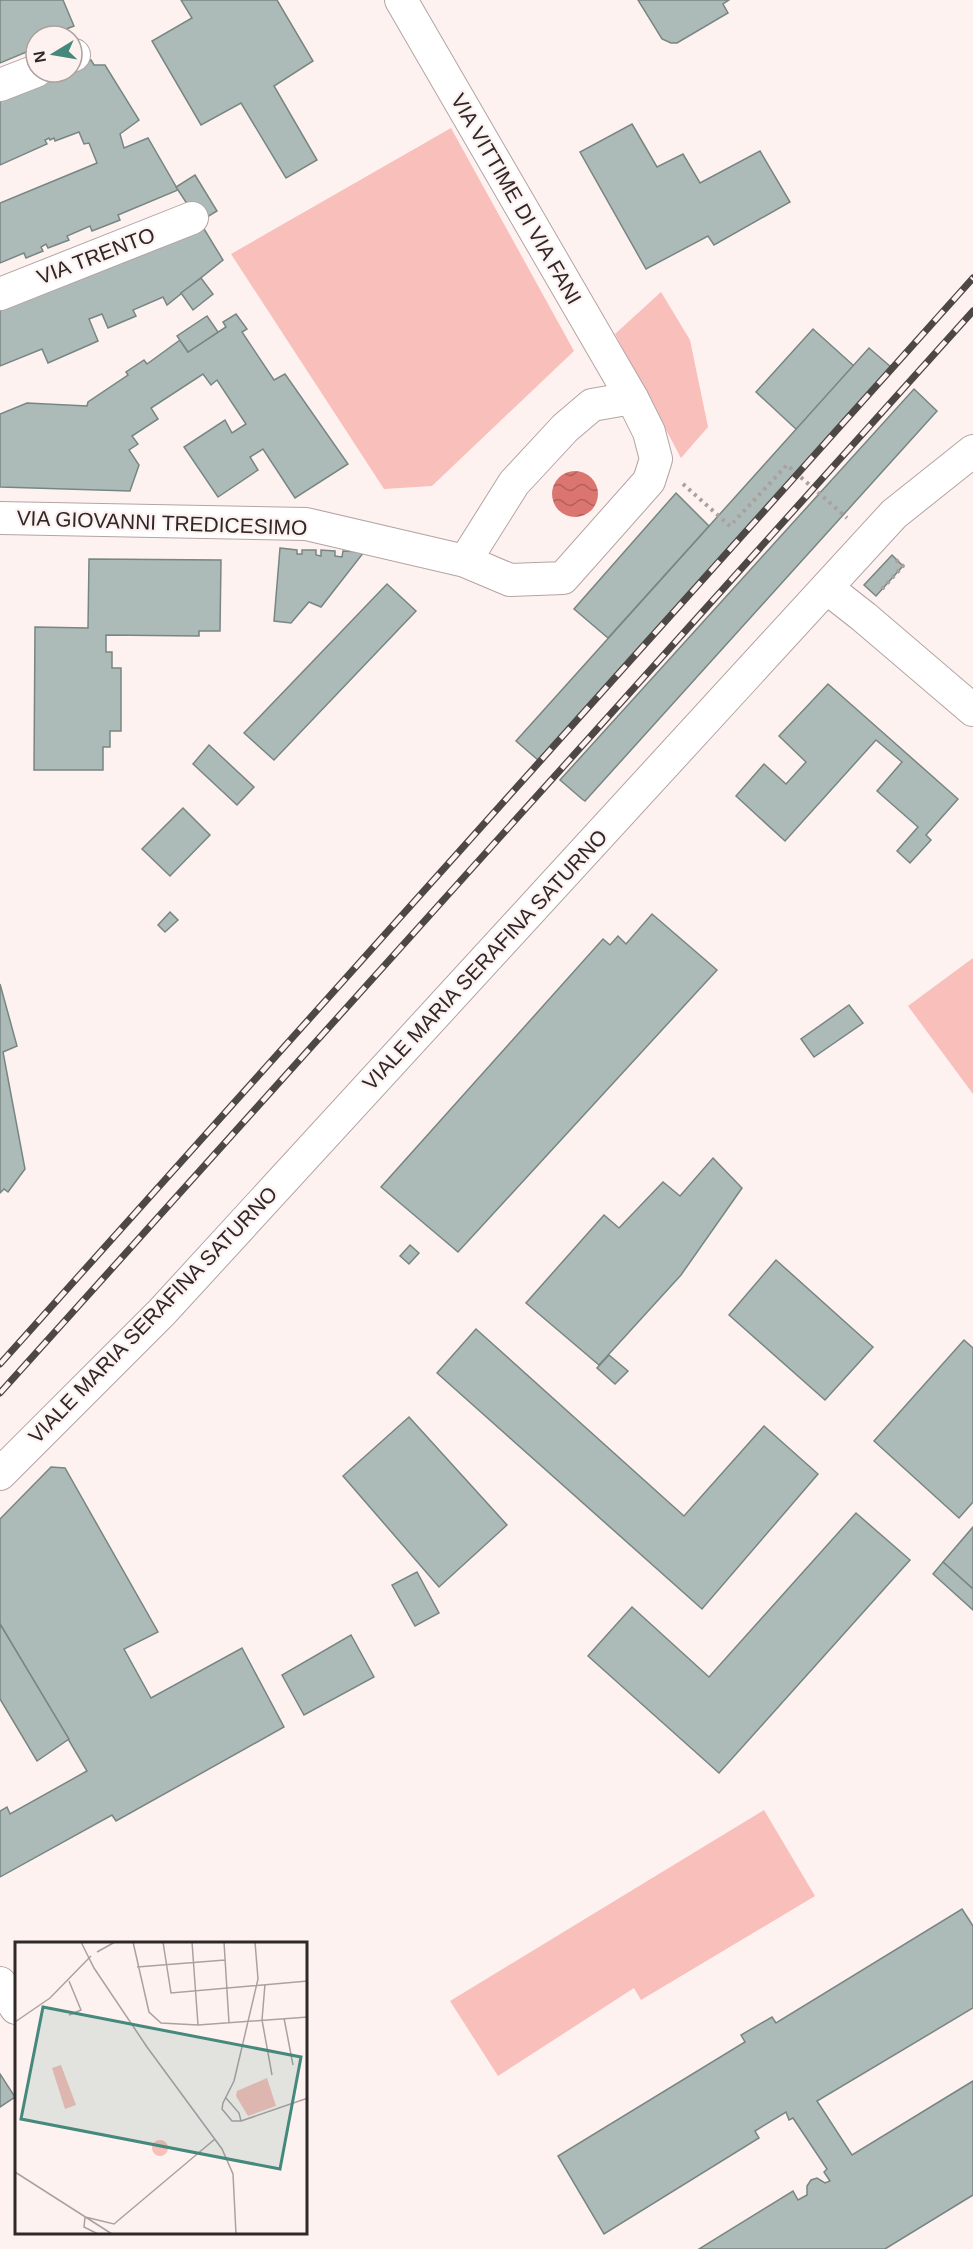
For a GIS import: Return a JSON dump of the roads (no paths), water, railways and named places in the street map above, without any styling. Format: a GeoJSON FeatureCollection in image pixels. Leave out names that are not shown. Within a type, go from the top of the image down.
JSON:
{"type":"FeatureCollection","features":[{"type":"Feature","properties":{"kind":"street","name":"VIA VITTIME DI VIA FANI"},"geometry":{"type":"LineString","coordinates":[[401,0],[632,398]]}},
{"type":"Feature","properties":{"kind":"street"},"geometry":{"type":"LineString","coordinates":[[0,86],[24,76]]}},
{"type":"Feature","properties":{"kind":"street","name":"VIA TRENTO"},"geometry":{"type":"LineString","coordinates":[[0,294],[192,218]]}},
{"type":"Feature","properties":{"kind":"street","name":"VIA GIOVANNI TREDICESIMO"},"geometry":{"type":"LineString","coordinates":[[0,518],[306,524],[465,561],[510,580],[563,578],[649,481],[656,459],[649,432],[632,398]]}},
{"type":"Feature","properties":{"kind":"street"},"geometry":{"type":"LineString","coordinates":[[465,561],[514,483],[565,428],[592,405],[632,398]]}},
{"type":"Feature","properties":{"kind":"street","name":"VIALE MARIA SERAFINA SATURNO"},"geometry":{"type":"LineString","coordinates":[[0,1474],[162,1312],[894,514],[973,451]]}},
{"type":"Feature","properties":{"kind":"street"},"geometry":{"type":"LineString","coordinates":[[827,588],[973,710]]}},
{"type":"Feature","properties":{"kind":"street"},"geometry":{"type":"LineString","coordinates":[[0,1983],[15,2006]]}},
{"type":"Feature","properties":{"kind":"water"},"geometry":{"type":"Polygon","coordinates":[[[575,471],[591,478],[598,494],[591,510],[575,517],[559,510],[552,494],[559,478],[575,471]]]}},
{"type":"Feature","properties":{"kind":"railway"},"geometry":{"type":"LineString","coordinates":[[0,1364],[973,278]]}},
{"type":"Feature","properties":{"kind":"railway"},"geometry":{"type":"LineString","coordinates":[[0,1393],[973,311]]}}]}
